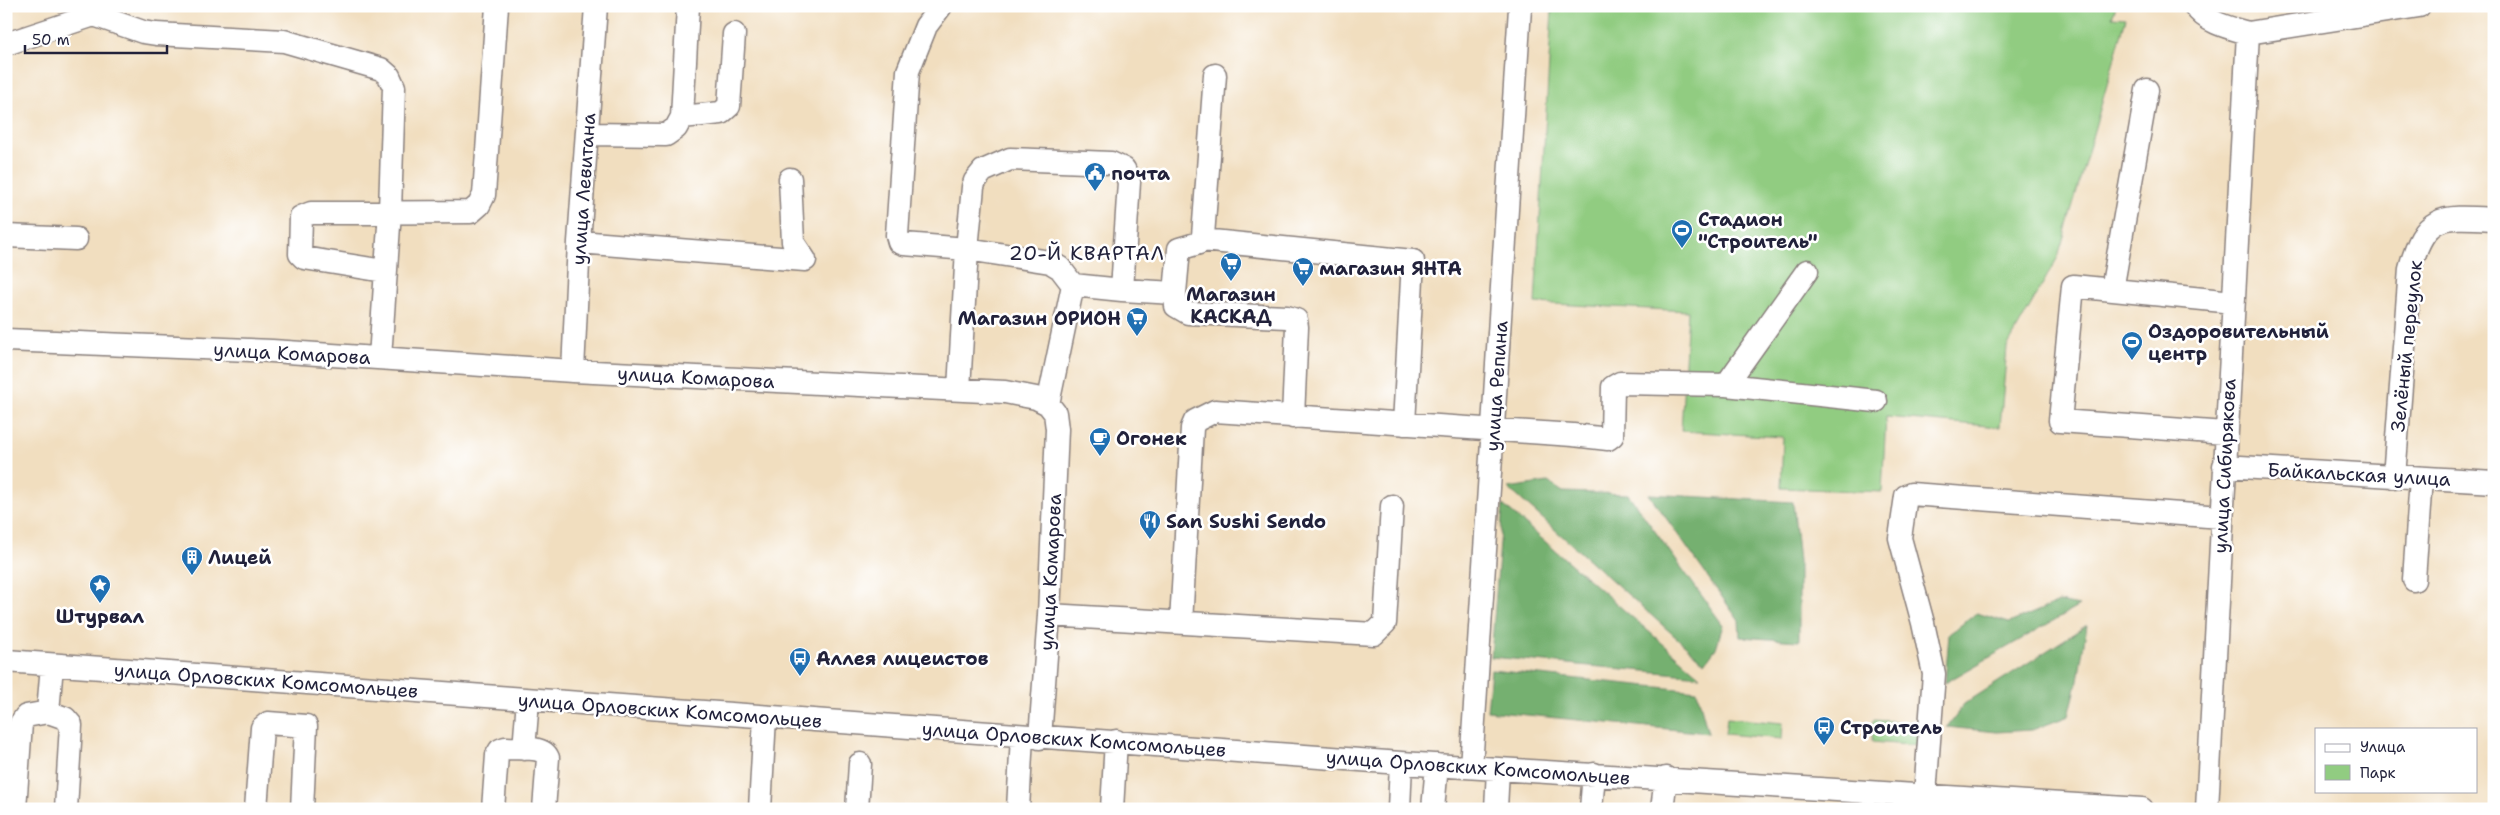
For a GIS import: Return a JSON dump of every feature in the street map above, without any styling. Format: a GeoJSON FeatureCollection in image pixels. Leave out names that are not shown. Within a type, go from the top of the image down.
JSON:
{"type":"FeatureCollection","features":[{"type":"Feature","properties":{"kind":"street"},"geometry":{"type":"LineString","coordinates":[[384,271],[304,258],[300,254],[300,220],[303,215],[311,213],[390,211],[471,212],[479,205],[484,195],[497,6]]}},
{"type":"Feature","properties":{"kind":"street","name":"улица Левитана"},"geometry":{"type":"LineString","coordinates":[[573,371],[579,242],[596,6]]}},
{"type":"Feature","properties":{"kind":"street"},"geometry":{"type":"LineString","coordinates":[[587,134],[666,135],[676,128],[682,117],[688,6]]}},
{"type":"Feature","properties":{"kind":"street"},"geometry":{"type":"LineString","coordinates":[[941,6],[926,26],[908,71],[896,235],[899,242],[967,249],[1050,262],[1060,268],[1073,285],[1175,293]]}},
{"type":"Feature","properties":{"kind":"street"},"geometry":{"type":"LineString","coordinates":[[2195,6],[2200,13],[2225,26],[2248,33],[2332,13],[2419,6]]}},
{"type":"Feature","properties":{"kind":"street","name":"улица Репина"},"geometry":{"type":"LineString","coordinates":[[1471,767],[1520,7]]}},
{"type":"Feature","properties":{"kind":"street"},"geometry":{"type":"LineString","coordinates":[[6,44],[94,11],[143,32],[284,41],[381,69],[390,76],[394,87],[390,211],[384,271],[380,358]]}},
{"type":"Feature","properties":{"kind":"street","name":"улица Сибирякова"},"geometry":{"type":"LineString","coordinates":[[2207,809],[2225,434],[2248,33]]}},
{"type":"Feature","properties":{"kind":"street"},"geometry":{"type":"LineString","coordinates":[[682,117],[726,111],[734,34]]}},
{"type":"Feature","properties":{"kind":"street"},"geometry":{"type":"LineString","coordinates":[[1202,240],[1215,75]]}},
{"type":"Feature","properties":{"kind":"street"},"geometry":{"type":"LineString","coordinates":[[2112,290],[2147,90]]}},
{"type":"Feature","properties":{"kind":"street"},"geometry":{"type":"LineString","coordinates":[[959,389],[967,249],[973,187],[983,172],[1010,159],[1111,163],[1124,169],[1129,182],[1122,290]]}},
{"type":"Feature","properties":{"kind":"street"},"geometry":{"type":"LineString","coordinates":[[579,242],[805,260],[793,242],[790,179]]}},
{"type":"Feature","properties":{"kind":"street","name":"Зелёный переулок"},"geometry":{"type":"LineString","coordinates":[[2394,476],[2410,269],[2417,246],[2427,230],[2440,220],[2461,217],[2494,219]]}},
{"type":"Feature","properties":{"kind":"street"},"geometry":{"type":"LineString","coordinates":[[6,236],[76,239]]}},
{"type":"Feature","properties":{"kind":"street"},"geometry":{"type":"LineString","coordinates":[[1293,417],[1298,327],[1296,320],[1287,317],[1188,312],[1176,306],[1175,293],[1179,248],[1199,243],[1202,240],[1413,261],[1404,424]]}},
{"type":"Feature","properties":{"kind":"street"},"geometry":{"type":"LineString","coordinates":[[1726,385],[1807,271]]}},
{"type":"Feature","properties":{"kind":"street"},"geometry":{"type":"LineString","coordinates":[[1048,404],[1073,285]]}},
{"type":"Feature","properties":{"kind":"street"},"geometry":{"type":"LineString","coordinates":[[2225,434],[2060,422],[2073,286],[2233,302]]}},
{"type":"Feature","properties":{"kind":"street","name":"улица Комарова"},"geometry":{"type":"LineString","coordinates":[[6,340],[272,351],[573,371],[959,389],[1025,395],[1048,404],[1055,414],[1057,429],[1049,615],[1018,809]]}},
{"type":"Feature","properties":{"kind":"street"},"geometry":{"type":"LineString","coordinates":[[1181,623],[1194,420],[1215,411],[1608,439],[1612,436],[1614,387],[1617,384],[1726,385],[1876,401]]}},
{"type":"Feature","properties":{"kind":"street","name":"Байкальская улица"},"geometry":{"type":"LineString","coordinates":[[2224,466],[2494,482]]}},
{"type":"Feature","properties":{"kind":"street"},"geometry":{"type":"LineString","coordinates":[[2414,580],[2421,478]]}},
{"type":"Feature","properties":{"kind":"street"},"geometry":{"type":"LineString","coordinates":[[1924,801],[1934,674],[1900,538],[1906,496],[1910,494],[2221,517]]}},
{"type":"Feature","properties":{"kind":"street"},"geometry":{"type":"LineString","coordinates":[[1049,615],[1374,634],[1385,623],[1392,506]]}},
{"type":"Feature","properties":{"kind":"street","name":"улица Орловских Комсомольцев"},"geometry":{"type":"LineString","coordinates":[[6,661],[1031,737],[1116,741],[1401,763],[1666,778],[1836,799],[2142,809]]}},
{"type":"Feature","properties":{"kind":"street"},"geometry":{"type":"LineString","coordinates":[[48,712],[52,665]]}},
{"type":"Feature","properties":{"kind":"street"},"geometry":{"type":"LineString","coordinates":[[524,749],[528,700]]}},
{"type":"Feature","properties":{"kind":"street"},"geometry":{"type":"LineString","coordinates":[[15,809],[21,723],[26,716],[48,712],[65,718],[70,725],[66,809]]}},
{"type":"Feature","properties":{"kind":"street"},"geometry":{"type":"LineString","coordinates":[[760,809],[765,717]]}},
{"type":"Feature","properties":{"kind":"street"},"geometry":{"type":"LineString","coordinates":[[256,809],[262,728],[268,722],[306,726],[302,809]]}},
{"type":"Feature","properties":{"kind":"street"},"geometry":{"type":"LineString","coordinates":[[1112,809],[1116,741]]}},
{"type":"Feature","properties":{"kind":"street"},"geometry":{"type":"LineString","coordinates":[[493,809],[497,755],[500,750],[505,748],[541,750],[548,758],[544,809]]}},
{"type":"Feature","properties":{"kind":"street"},"geometry":{"type":"LineString","coordinates":[[1399,809],[1401,763]]}},
{"type":"Feature","properties":{"kind":"street"},"geometry":{"type":"LineString","coordinates":[[857,809],[860,764]]}},
{"type":"Feature","properties":{"kind":"street"},"geometry":{"type":"LineString","coordinates":[[1433,809],[1437,765]]}},
{"type":"Feature","properties":{"kind":"street"},"geometry":{"type":"LineString","coordinates":[[1496,809],[1498,769]]}},
{"type":"Feature","properties":{"kind":"street"},"geometry":{"type":"LineString","coordinates":[[1591,809],[1594,774]]}},
{"type":"Feature","properties":{"kind":"street"},"geometry":{"type":"LineString","coordinates":[[1662,809],[1666,778]]}},
{"type":"Feature","properties":{"kind":"green space","name":"Стадион \"Строитель\""},"geometry":{"type":"Polygon","coordinates":[[[1555,6],[2116,6],[2112,17],[2126,18],[2058,257],[2007,347],[2000,427],[1886,417],[1882,492],[1781,488],[1783,437],[1681,431],[1688,311],[1535,303],[1552,10],[1555,6]]]}},
{"type":"Feature","properties":{"kind":"green space"},"geometry":{"type":"Polygon","coordinates":[[[1548,482],[1563,492],[1628,494],[1723,625],[1716,648],[1705,663],[1508,488],[1548,482]]]}},
{"type":"Feature","properties":{"kind":"green space"},"geometry":{"type":"Polygon","coordinates":[[[1649,494],[1793,502],[1799,561],[1799,641],[1740,637],[1739,621],[1649,494]]]}},
{"type":"Feature","properties":{"kind":"green space"},"geometry":{"type":"Polygon","coordinates":[[[1503,505],[1700,676],[1491,657],[1503,505]]]}},
{"type":"Feature","properties":{"kind":"green space"},"geometry":{"type":"Polygon","coordinates":[[[2059,602],[2079,606],[1945,683],[1949,634],[1977,613],[2009,623],[2059,602]]]}},
{"type":"Feature","properties":{"kind":"green space"},"geometry":{"type":"Polygon","coordinates":[[[2087,625],[2078,680],[2069,716],[2032,730],[1996,732],[1947,727],[1964,704],[2087,625]]]}},
{"type":"Feature","properties":{"kind":"green space"},"geometry":{"type":"Polygon","coordinates":[[[1491,670],[1697,691],[1708,733],[1487,711],[1491,670]]]}},
{"type":"Feature","properties":{"kind":"green space"},"geometry":{"type":"Polygon","coordinates":[[[1727,718],[1783,723],[1782,739],[1725,734],[1727,718]]]}},
{"type":"Feature","properties":{"kind":"green space"},"geometry":{"type":"Polygon","coordinates":[[[1873,720],[1923,723],[1921,746],[1872,742],[1873,720]]]}},
{"type":"Feature","properties":{"kind":"place","name":"почта"},"geometry":{"type":"Point","coordinates":[1095,192]}},
{"type":"Feature","properties":{"kind":"place","name":"Стадион \"Строитель\""},"geometry":{"type":"Point","coordinates":[1682,249]}},
{"type":"Feature","properties":{"kind":"place","name":"Магазин КАСКАД"},"geometry":{"type":"Point","coordinates":[1231,282]}},
{"type":"Feature","properties":{"kind":"place","name":"магазин ЯНТА"},"geometry":{"type":"Point","coordinates":[1303,287]}},
{"type":"Feature","properties":{"kind":"place","name":"Магазин ОРИОН"},"geometry":{"type":"Point","coordinates":[1137,337]}},
{"type":"Feature","properties":{"kind":"place","name":"Оздоровительный центр"},"geometry":{"type":"Point","coordinates":[2132,361]}},
{"type":"Feature","properties":{"kind":"place","name":"Огонек"},"geometry":{"type":"Point","coordinates":[1100,457]}},
{"type":"Feature","properties":{"kind":"place","name":"San Sushi Sendo"},"geometry":{"type":"Point","coordinates":[1150,540]}},
{"type":"Feature","properties":{"kind":"place","name":"Лицей"},"geometry":{"type":"Point","coordinates":[192,576]}},
{"type":"Feature","properties":{"kind":"place","name":"Штурвал"},"geometry":{"type":"Point","coordinates":[100,604]}},
{"type":"Feature","properties":{"kind":"place","name":"Аллея лицеистов"},"geometry":{"type":"Point","coordinates":[800,677]}},
{"type":"Feature","properties":{"kind":"place","name":"Строитель"},"geometry":{"type":"Point","coordinates":[1824,746]}},
{"type":"Feature","properties":{"kind":"district","name":"20-Й КВАРТАЛ"},"geometry":{"type":"Point","coordinates":[1087,253]}}]}
